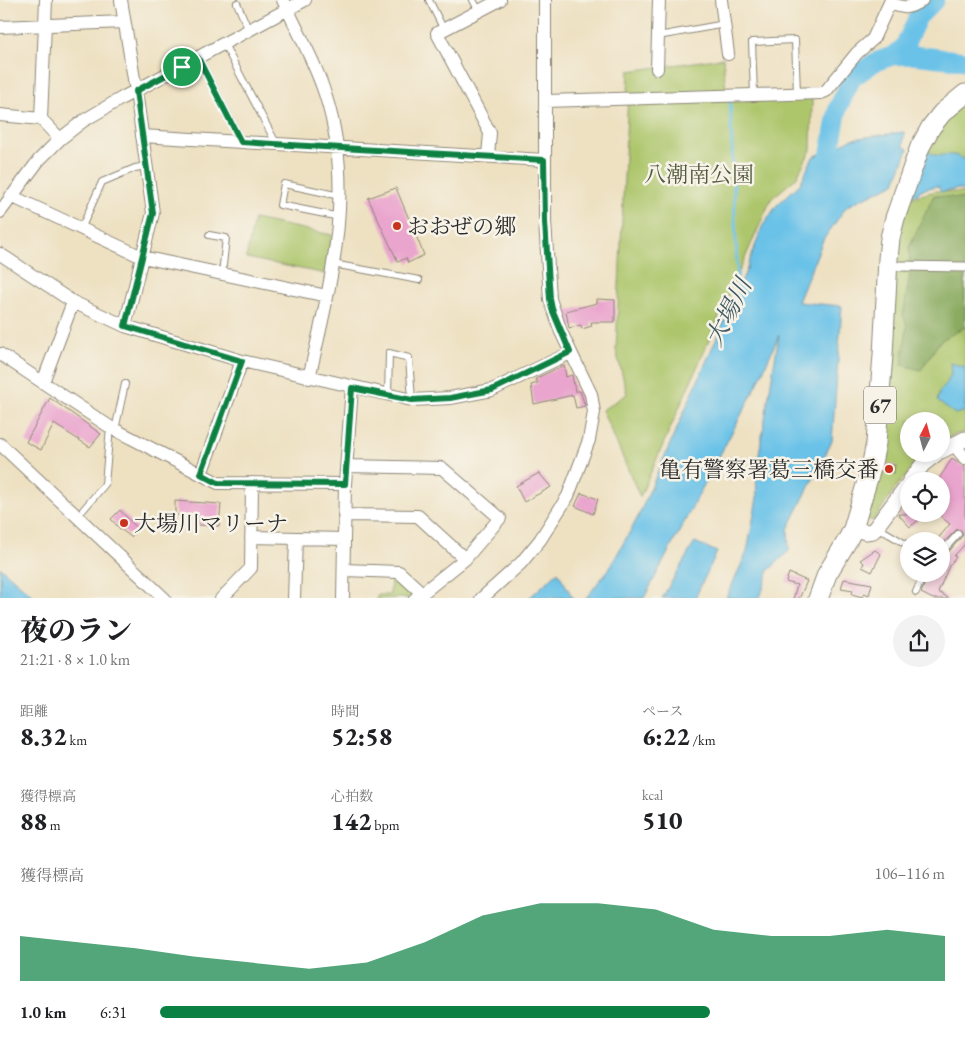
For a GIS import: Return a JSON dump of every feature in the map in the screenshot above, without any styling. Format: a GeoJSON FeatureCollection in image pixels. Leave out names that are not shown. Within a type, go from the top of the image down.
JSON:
{"type":"FeatureCollection","features":[{"type":"Feature","properties":{"kind":"main road","name":"67"},"geometry":{"type":"LineString","coordinates":[[818,598],[827,574],[848,541],[871,468],[876,443],[883,364],[890,238],[900,201],[920,147],[931,127],[942,113],[965,94]]}},
{"type":"Feature","properties":{"kind":"street"},"geometry":{"type":"LineString","coordinates":[[41,119],[46,0]]}},
{"type":"Feature","properties":{"kind":"street"},"geometry":{"type":"LineString","coordinates":[[120,0],[136,91],[153,213],[125,326]]}},
{"type":"Feature","properties":{"kind":"street"},"geometry":{"type":"LineString","coordinates":[[0,212],[39,160],[60,139],[89,117],[249,31],[285,5],[305,0]]}},
{"type":"Feature","properties":{"kind":"street"},"geometry":{"type":"LineString","coordinates":[[488,156],[490,134],[436,34],[476,6],[500,0]]}},
{"type":"Feature","properties":{"kind":"street"},"geometry":{"type":"LineString","coordinates":[[481,598],[521,563],[540,540],[568,496],[589,440],[594,412],[591,394],[570,352],[550,299],[545,222],[545,0]]}},
{"type":"Feature","properties":{"kind":"street"},"geometry":{"type":"LineString","coordinates":[[657,69],[659,0]]}},
{"type":"Feature","properties":{"kind":"street"},"geometry":{"type":"LineString","coordinates":[[721,0],[728,54]]}},
{"type":"Feature","properties":{"kind":"street"},"geometry":{"type":"LineString","coordinates":[[545,101],[821,93],[826,90],[857,53],[873,39],[890,1],[903,8],[912,6],[922,0]]}},
{"type":"Feature","properties":{"kind":"street"},"geometry":{"type":"LineString","coordinates":[[285,5],[318,72],[332,118],[340,166],[340,217],[327,296],[309,378]]}},
{"type":"Feature","properties":{"kind":"street"},"geometry":{"type":"LineString","coordinates":[[0,27],[124,22]]}},
{"type":"Feature","properties":{"kind":"street"},"geometry":{"type":"LineString","coordinates":[[0,115],[41,119],[60,139]]}},
{"type":"Feature","properties":{"kind":"street"},"geometry":{"type":"LineString","coordinates":[[142,136],[544,160]]}},
{"type":"Feature","properties":{"kind":"street"},"geometry":{"type":"LineString","coordinates":[[11,196],[142,257],[327,296]]}},
{"type":"Feature","properties":{"kind":"street"},"geometry":{"type":"LineString","coordinates":[[0,254],[73,302],[125,326],[242,361],[388,396],[412,400],[436,400],[492,390],[570,352]]}},
{"type":"Feature","properties":{"kind":"street"},"geometry":{"type":"LineString","coordinates":[[900,266],[965,267]]}},
{"type":"Feature","properties":{"kind":"street"},"geometry":{"type":"LineString","coordinates":[[43,382],[73,302]]}},
{"type":"Feature","properties":{"kind":"street"},"geometry":{"type":"LineString","coordinates":[[0,354],[112,429],[218,483],[345,484]]}},
{"type":"Feature","properties":{"kind":"street"},"geometry":{"type":"LineString","coordinates":[[201,474],[242,361]]}},
{"type":"Feature","properties":{"kind":"street"},"geometry":{"type":"LineString","coordinates":[[343,598],[345,484],[352,388]]}},
{"type":"Feature","properties":{"kind":"street"},"geometry":{"type":"LineString","coordinates":[[961,441],[959,451],[965,458]]}},
{"type":"Feature","properties":{"kind":"street"},"geometry":{"type":"LineString","coordinates":[[0,444],[166,598]]}},
{"type":"Feature","properties":{"kind":"street"},"geometry":{"type":"LineString","coordinates":[[917,472],[926,462]]}},
{"type":"Feature","properties":{"kind":"street"},"geometry":{"type":"LineString","coordinates":[[344,570],[399,572],[419,596],[466,559],[500,518],[442,468],[347,466]]}},
{"type":"Feature","properties":{"kind":"street"},"geometry":{"type":"LineString","coordinates":[[221,598],[251,568],[252,483]]}},
{"type":"Feature","properties":{"kind":"street"},"geometry":{"type":"LineString","coordinates":[[853,528],[866,532],[873,531],[900,494]]}},
{"type":"Feature","properties":{"kind":"street"},"geometry":{"type":"LineString","coordinates":[[344,516],[418,516],[466,559]]}},
{"type":"Feature","properties":{"kind":"street"},"geometry":{"type":"LineString","coordinates":[[251,537],[344,539]]}},
{"type":"Feature","properties":{"kind":"street"},"geometry":{"type":"LineString","coordinates":[[294,598],[296,538]]}},
{"type":"Feature","properties":{"kind":"lane"},"geometry":{"type":"LineString","coordinates":[[429,0],[444,30]]}},
{"type":"Feature","properties":{"kind":"lane"},"geometry":{"type":"LineString","coordinates":[[237,3],[249,31]]}},
{"type":"Feature","properties":{"kind":"lane"},"geometry":{"type":"LineString","coordinates":[[658,36],[725,24]]}},
{"type":"Feature","properties":{"kind":"lane"},"geometry":{"type":"LineString","coordinates":[[754,94],[752,42],[787,40],[796,40],[797,93]]}},
{"type":"Feature","properties":{"kind":"lane"},"geometry":{"type":"LineString","coordinates":[[224,44],[276,144]]}},
{"type":"Feature","properties":{"kind":"lane"},"geometry":{"type":"LineString","coordinates":[[198,58],[241,142]]}},
{"type":"Feature","properties":{"kind":"lane"},"geometry":{"type":"LineString","coordinates":[[81,229],[102,182],[136,168],[146,166]]}},
{"type":"Feature","properties":{"kind":"lane"},"geometry":{"type":"LineString","coordinates":[[340,217],[280,205],[284,184],[341,196]]}},
{"type":"Feature","properties":{"kind":"lane"},"geometry":{"type":"LineString","coordinates":[[209,235],[226,238],[222,274]]}},
{"type":"Feature","properties":{"kind":"lane"},"geometry":{"type":"LineString","coordinates":[[333,264],[419,280]]}},
{"type":"Feature","properties":{"kind":"lane"},"geometry":{"type":"LineString","coordinates":[[388,396],[389,354],[409,358],[412,400]]}},
{"type":"Feature","properties":{"kind":"lane"},"geometry":{"type":"LineString","coordinates":[[83,510],[105,484],[112,429],[125,384]]}},
{"type":"Feature","properties":{"kind":"lane"},"geometry":{"type":"LineString","coordinates":[[876,526],[900,541]]}},
{"type":"Feature","properties":{"kind":"lane"},"geometry":{"type":"LineString","coordinates":[[950,543],[958,534]]}},
{"type":"Feature","properties":{"kind":"lane"},"geometry":{"type":"LineString","coordinates":[[916,592],[920,582]]}},
{"type":"Feature","properties":{"kind":"green space","name":"八潮南公園"},"geometry":{"type":"Polygon","coordinates":[[[723,58],[727,101],[812,99],[811,150],[796,178],[771,199],[640,497],[602,410],[627,394],[616,350],[629,71],[723,58]]]}},
{"type":"Feature","properties":{"kind":"green space"},"geometry":{"type":"Polygon","coordinates":[[[965,100],[965,179],[913,178],[927,139],[965,100]]]}},
{"type":"Feature","properties":{"kind":"green space"},"geometry":{"type":"Polygon","coordinates":[[[936,191],[965,193],[965,432],[950,437],[950,412],[900,412],[900,462],[918,462],[909,472],[900,472],[900,483],[873,521],[862,517],[892,250],[906,199],[936,191]]]}},
{"type":"Feature","properties":{"kind":"green space"},"geometry":{"type":"Polygon","coordinates":[[[934,195],[965,199],[965,327],[940,341],[921,370],[902,365],[907,326],[903,315],[910,274],[909,247],[934,195]]]}},
{"type":"Feature","properties":{"kind":"green space"},"geometry":{"type":"Polygon","coordinates":[[[254,219],[332,235],[326,274],[246,258],[254,219]]]}},
{"type":"Feature","properties":{"kind":"green space"},"geometry":{"type":"Polygon","coordinates":[[[391,574],[397,574],[413,590],[412,596],[409,598],[377,598],[377,595],[390,595],[391,574]]]}},
{"type":"Feature","properties":{"kind":"water","name":"大場川"},"geometry":{"type":"Polygon","coordinates":[[[904,132],[903,146],[908,149],[895,183],[847,206],[823,240],[798,302],[842,306],[832,441],[788,529],[789,551],[769,570],[760,598],[726,598],[747,552],[757,498],[756,472],[779,335],[757,385],[644,598],[586,598],[609,569],[638,517],[746,271],[762,227],[777,205],[800,184],[813,157],[852,139],[904,132]]]}},
{"type":"Feature","properties":{"kind":"water"},"geometry":{"type":"Polygon","coordinates":[[[927,150],[936,155],[954,155],[965,160],[965,191],[958,189],[941,192],[938,186],[920,190],[918,194],[909,196],[927,150]]]}},
{"type":"Feature","properties":{"kind":"water"},"geometry":{"type":"Polygon","coordinates":[[[950,363],[965,367],[965,411],[955,414],[937,401],[940,391],[947,383],[951,374],[950,363]]]}},
{"type":"Feature","properties":{"kind":"water"},"geometry":{"type":"Polygon","coordinates":[[[695,542],[717,552],[695,598],[662,598],[695,542]]]}},
{"type":"Feature","properties":{"kind":"water"},"geometry":{"type":"Polygon","coordinates":[[[0,567],[35,598],[0,598],[0,567]]]}},
{"type":"Feature","properties":{"kind":"water"},"geometry":{"type":"Polygon","coordinates":[[[558,572],[573,598],[529,598],[558,572]]]}},
{"type":"Feature","properties":{"kind":"building","name":"おおぜの郷"},"geometry":{"type":"Polygon","coordinates":[[[396,188],[424,255],[408,263],[406,258],[398,262],[368,198],[396,188]]]}},
{"type":"Feature","properties":{"kind":"building"},"geometry":{"type":"Polygon","coordinates":[[[597,299],[615,300],[615,322],[591,322],[592,326],[582,329],[581,325],[569,328],[566,311],[597,303],[597,299]]]}},
{"type":"Feature","properties":{"kind":"building"},"geometry":{"type":"Polygon","coordinates":[[[564,365],[566,377],[572,375],[575,391],[580,391],[585,406],[576,408],[573,395],[534,404],[531,385],[538,383],[535,379],[564,365]]]}},
{"type":"Feature","properties":{"kind":"building"},"geometry":{"type":"Polygon","coordinates":[[[50,398],[101,434],[90,447],[54,424],[41,450],[26,442],[50,398]]]}},
{"type":"Feature","properties":{"kind":"building"},"geometry":{"type":"Polygon","coordinates":[[[952,459],[965,467],[965,544],[954,556],[956,557],[950,565],[950,550],[963,535],[961,530],[957,529],[950,536],[950,532],[943,532],[950,524],[947,522],[950,522],[950,472],[943,472],[952,459]]]}},
{"type":"Feature","properties":{"kind":"building"},"geometry":{"type":"Polygon","coordinates":[[[886,464],[895,465],[894,473],[885,472],[886,464]]]}},
{"type":"Feature","properties":{"kind":"building"},"geometry":{"type":"Polygon","coordinates":[[[539,473],[551,487],[524,502],[516,486],[539,473]]]}},
{"type":"Feature","properties":{"kind":"building"},"geometry":{"type":"Polygon","coordinates":[[[581,493],[598,499],[593,514],[575,506],[581,493]]]}},
{"type":"Feature","properties":{"kind":"building"},"geometry":{"type":"Polygon","coordinates":[[[175,501],[221,504],[219,526],[198,525],[198,516],[175,515],[175,501]]]}},
{"type":"Feature","properties":{"kind":"building","name":"大場川マリーナ"},"geometry":{"type":"Polygon","coordinates":[[[120,510],[138,529],[131,537],[111,519],[120,510]]]}},
{"type":"Feature","properties":{"kind":"building"},"geometry":{"type":"Polygon","coordinates":[[[905,522],[916,522],[910,527],[905,522]]]}},
{"type":"Feature","properties":{"kind":"building"},"geometry":{"type":"Polygon","coordinates":[[[875,550],[881,554],[872,572],[862,567],[864,563],[860,560],[875,550]]]}},
{"type":"Feature","properties":{"kind":"building"},"geometry":{"type":"Polygon","coordinates":[[[789,573],[807,581],[799,598],[793,598],[797,585],[786,582],[789,573]]]}},
{"type":"Feature","properties":{"kind":"building"},"geometry":{"type":"Polygon","coordinates":[[[844,579],[872,584],[869,595],[864,593],[862,597],[852,594],[853,590],[841,588],[844,579]]]}},
{"type":"Feature","properties":{"kind":"building"},"geometry":{"type":"Polygon","coordinates":[[[942,582],[938,592],[948,598],[931,598],[921,593],[925,583],[942,582]]]}},
{"type":"Feature","properties":{"kind":"waterway"},"geometry":{"type":"LineString","coordinates":[[892,56],[904,47],[918,17],[935,0]]}},
{"type":"Feature","properties":{"kind":"waterway"},"geometry":{"type":"LineString","coordinates":[[826,174],[838,108],[852,78],[875,62],[892,56],[913,55],[965,61]]}},
{"type":"Feature","properties":{"kind":"waterway","name":"大場川"},"geometry":{"type":"LineString","coordinates":[[730,99],[738,289]]}},
{"type":"Feature","properties":{"kind":"place","name":"おおぜの郷"},"geometry":{"type":"Point","coordinates":[397,226]}},
{"type":"Feature","properties":{"kind":"place","name":"亀有警察署葛三橋交番"},"geometry":{"type":"Point","coordinates":[889,469]}},
{"type":"Feature","properties":{"kind":"place","name":"大場川マリーナ"},"geometry":{"type":"Point","coordinates":[124,523]}},
{"type":"Feature","properties":{"kind":"route"},"geometry":{"type":"LineString","coordinates":[[198,58],[241,142],[544,160],[545,222],[550,299],[552,309],[570,352],[492,390],[469,395],[436,400],[412,400],[352,388],[345,484],[218,483],[201,474],[242,361],[125,326],[153,213],[136,91],[182,67],[198,58]]}}]}
